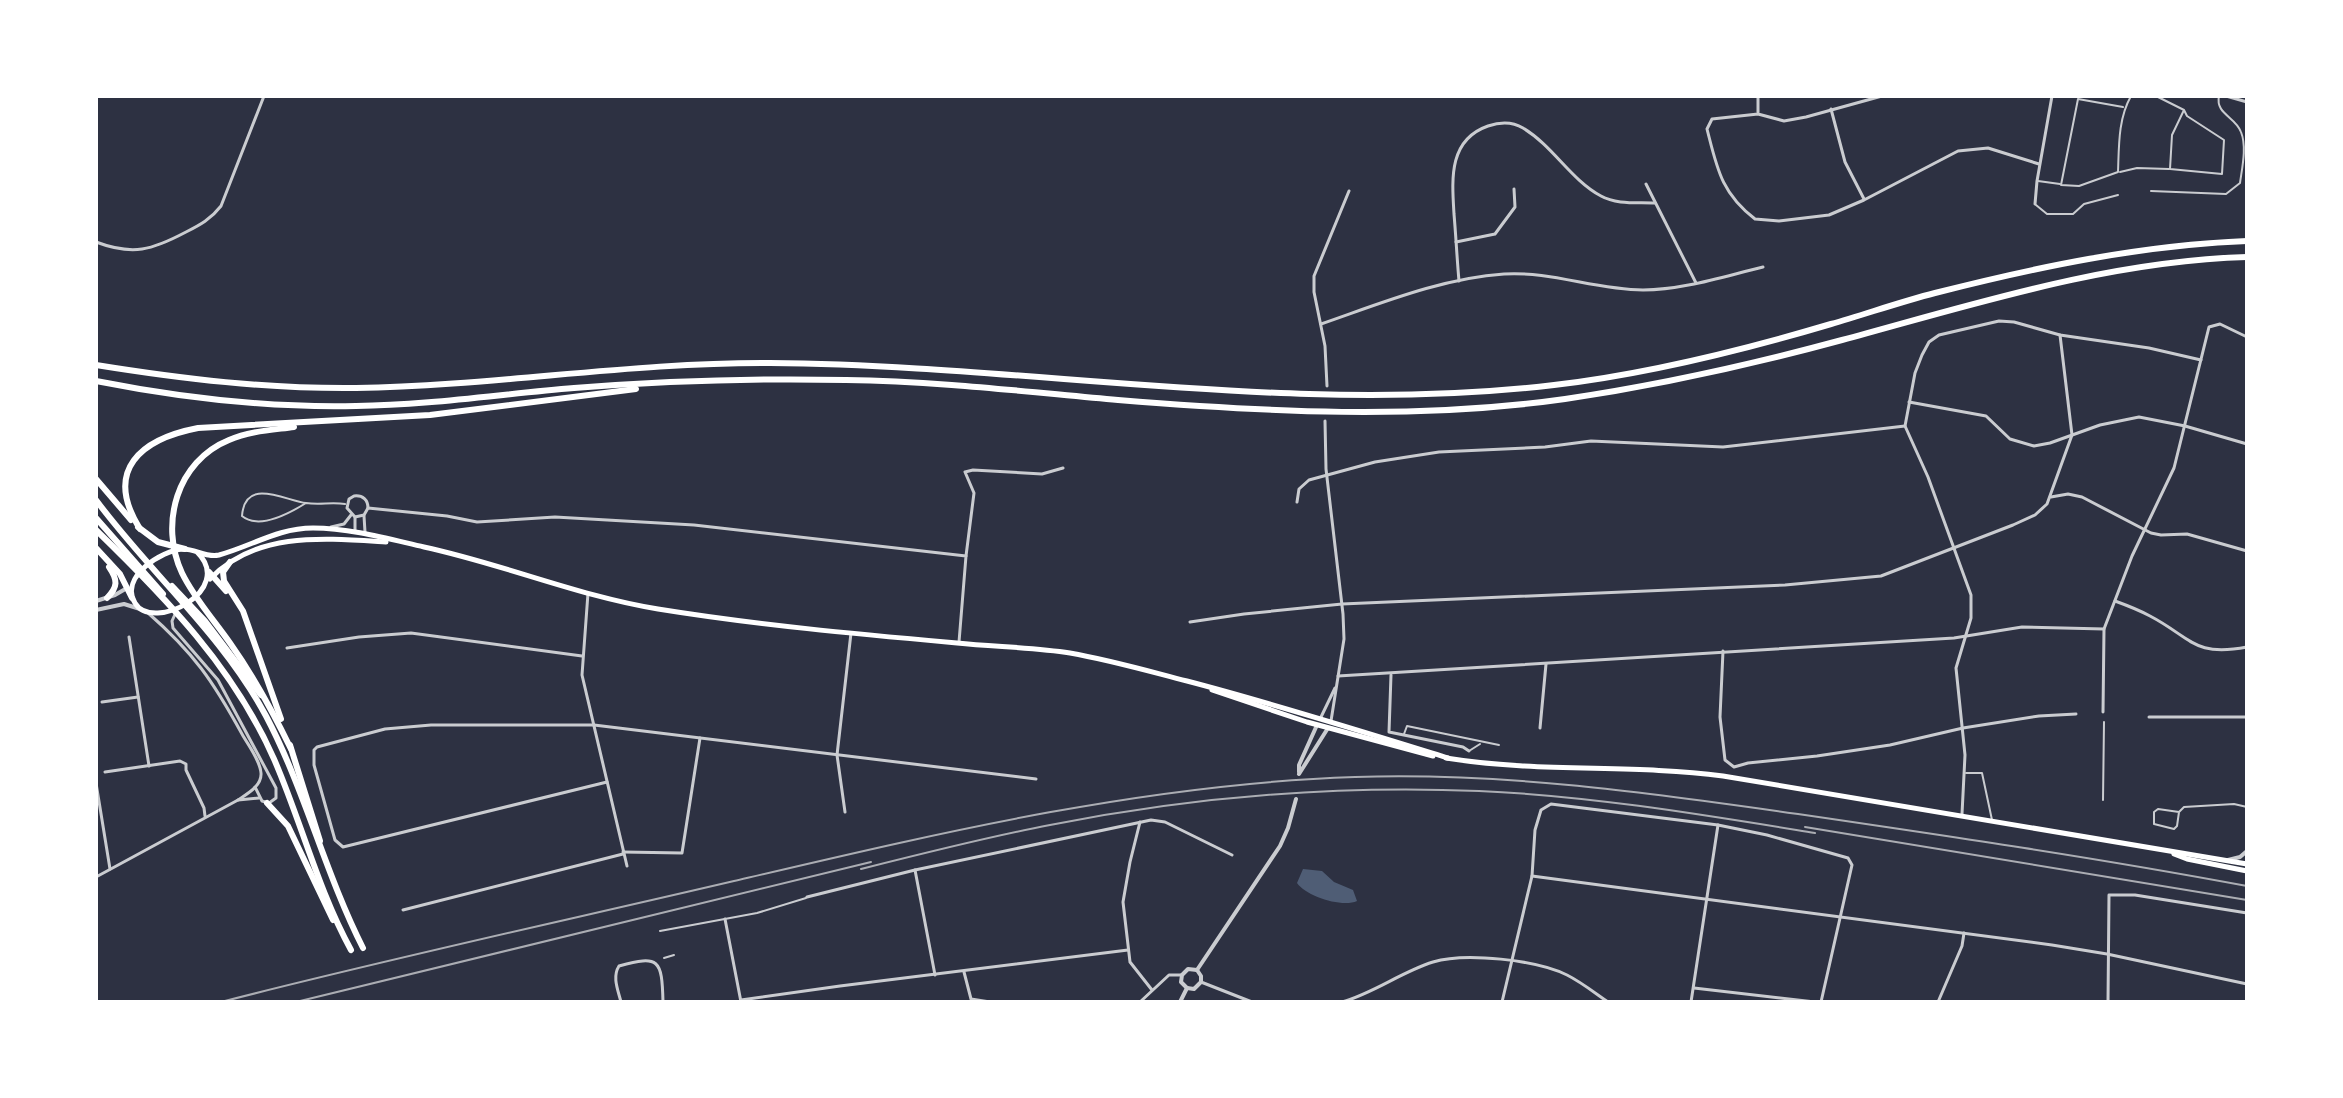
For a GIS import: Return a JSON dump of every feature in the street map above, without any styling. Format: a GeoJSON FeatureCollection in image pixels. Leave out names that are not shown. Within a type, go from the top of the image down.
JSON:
{"type":"FeatureCollection","features":[{"type":"Feature","properties":{"kind":"highway"},"geometry":{"type":"LineString","coordinates":[[96,365],[268,388],[361,388],[602,370],[765,363],[959,369],[1282,395],[1358,397],[1445,394],[1554,385],[1661,368],[2019,273],[2180,245],[2247,241]]}},
{"type":"Feature","properties":{"kind":"highway"},"geometry":{"type":"LineString","coordinates":[[96,381],[179,396],[273,405],[356,406],[683,382],[851,380],[1268,410],[1361,413],[1447,410],[1556,400],[1662,384],[1793,353],[2020,290],[2180,262],[2247,257]]}},
{"type":"Feature","properties":{"kind":"highway"},"geometry":{"type":"LineString","coordinates":[[140,529],[126,503],[126,479],[141,450],[162,437],[198,428],[430,415],[683,382]]}},
{"type":"Feature","properties":{"kind":"highway"},"geometry":{"type":"LineString","coordinates":[[291,749],[260,686],[183,574],[174,551],[171,528],[173,511],[187,473],[201,457],[226,441],[249,433],[338,422]]}},
{"type":"Feature","properties":{"kind":"highway"},"geometry":{"type":"LineString","coordinates":[[96,479],[140,529],[167,548],[184,549]]}},
{"type":"Feature","properties":{"kind":"highway"},"geometry":{"type":"LineString","coordinates":[[96,500],[221,648],[266,716],[340,903],[363,948]]}},
{"type":"Feature","properties":{"kind":"highway"},"geometry":{"type":"LineString","coordinates":[[96,518],[207,646],[242,698],[273,757],[349,947],[321,899],[288,826],[267,803]]}},
{"type":"Feature","properties":{"kind":"highway"},"geometry":{"type":"LineString","coordinates":[[96,530],[207,646]]}},
{"type":"Feature","properties":{"kind":"highway"},"geometry":{"type":"LineString","coordinates":[[96,550],[132,583],[132,598]]}},
{"type":"Feature","properties":{"kind":"highway"},"geometry":{"type":"LineString","coordinates":[[96,550],[117,582],[107,598]]}},
{"type":"Feature","properties":{"kind":"highway"},"geometry":{"type":"LineString","coordinates":[[230,562],[223,572],[224,581],[248,624],[291,749],[328,872]]}},
{"type":"Feature","properties":{"kind":"highway"},"geometry":{"type":"LineString","coordinates":[[210,574],[232,598],[248,624]]}},
{"type":"Feature","properties":{"kind":"highway"},"geometry":{"type":"LineString","coordinates":[[159,575],[181,593],[205,621],[275,714]]}},
{"type":"Feature","properties":{"kind":"main road"},"geometry":{"type":"LineString","coordinates":[[184,549],[214,556],[260,538],[290,530],[315,528],[410,544]]}},
{"type":"Feature","properties":{"kind":"main road"},"geometry":{"type":"LineString","coordinates":[[132,598],[140,609],[147,612],[165,612],[179,607],[203,588],[210,574],[262,547],[312,538],[376,537],[455,553],[653,609],[851,633],[1067,653],[1128,665],[1321,717],[1448,758]]}},
{"type":"Feature","properties":{"kind":"main road"},"geometry":{"type":"LineString","coordinates":[[132,583],[167,548]]}},
{"type":"Feature","properties":{"kind":"main road"},"geometry":{"type":"LineString","coordinates":[[197,552],[210,574]]}},
{"type":"Feature","properties":{"kind":"main road"},"geometry":{"type":"LineString","coordinates":[[1185,681],[1317,725],[1423,755],[1481,763],[1705,773],[2247,864]]}},
{"type":"Feature","properties":{"kind":"main road"},"geometry":{"type":"LineString","coordinates":[[1317,725],[1321,717]]}},
{"type":"Feature","properties":{"kind":"main road"},"geometry":{"type":"LineString","coordinates":[[1328,728],[1331,721]]}},
{"type":"Feature","properties":{"kind":"main road"},"geometry":{"type":"LineString","coordinates":[[2169,852],[2187,859],[2247,871]]}},
{"type":"Feature","properties":{"kind":"street"},"geometry":{"type":"LineString","coordinates":[[96,242],[132,251],[152,248],[212,218],[221,206],[264,96]]}},
{"type":"Feature","properties":{"kind":"street"},"geometry":{"type":"LineString","coordinates":[[1758,96],[1758,114]]}},
{"type":"Feature","properties":{"kind":"street"},"geometry":{"type":"LineString","coordinates":[[1882,96],[1784,121],[1758,114],[1712,119],[1707,129],[1720,179],[1728,192],[1755,219],[1779,221],[1817,217],[1864,200],[1958,151],[1988,148],[2039,164]]}},
{"type":"Feature","properties":{"kind":"street"},"geometry":{"type":"LineString","coordinates":[[2046,96],[2052,97],[2035,204],[2047,214],[2060,216],[2073,214],[2084,204],[2118,195]]}},
{"type":"Feature","properties":{"kind":"street"},"geometry":{"type":"LineString","coordinates":[[2118,172],[2123,107],[2131,96]]}},
{"type":"Feature","properties":{"kind":"street"},"geometry":{"type":"LineString","coordinates":[[2037,181],[2079,186],[2137,168],[2222,174],[2224,140],[2187,116],[2184,110],[2156,96]]}},
{"type":"Feature","properties":{"kind":"street"},"geometry":{"type":"LineString","coordinates":[[2151,191],[2226,194],[2240,183],[2244,141],[2241,129],[2220,110],[2217,102],[2219,96]]}},
{"type":"Feature","properties":{"kind":"street"},"geometry":{"type":"LineString","coordinates":[[2226,96],[2247,102]]}},
{"type":"Feature","properties":{"kind":"street"},"geometry":{"type":"LineString","coordinates":[[2061,185],[2078,98],[2123,107]]}},
{"type":"Feature","properties":{"kind":"street"},"geometry":{"type":"LineString","coordinates":[[1831,109],[1845,162],[1864,200]]}},
{"type":"Feature","properties":{"kind":"street"},"geometry":{"type":"LineString","coordinates":[[2170,169],[2172,135],[2184,110]]}},
{"type":"Feature","properties":{"kind":"street"},"geometry":{"type":"LineString","coordinates":[[1459,281],[1452,180],[1454,162],[1470,136],[1484,128],[1512,123],[1526,130],[1603,198],[1623,203],[1655,203]]}},
{"type":"Feature","properties":{"kind":"street"},"geometry":{"type":"LineString","coordinates":[[1646,184],[1696,283]]}},
{"type":"Feature","properties":{"kind":"street"},"geometry":{"type":"LineString","coordinates":[[1456,242],[1495,234],[1515,207],[1514,189]]}},
{"type":"Feature","properties":{"kind":"street"},"geometry":{"type":"LineString","coordinates":[[1327,386],[1327,361],[1314,292],[1314,276],[1349,191]]}},
{"type":"Feature","properties":{"kind":"street"},"geometry":{"type":"LineString","coordinates":[[1321,324],[1459,281],[1515,274],[1551,276],[1600,287],[1644,290],[1696,283],[1763,267]]}},
{"type":"Feature","properties":{"kind":"street"},"geometry":{"type":"LineString","coordinates":[[1962,816],[1966,773],[1956,668],[1971,618],[1971,595],[1928,477],[1905,426],[1922,355],[1929,342],[1939,335],[1999,321],[2201,360]]}},
{"type":"Feature","properties":{"kind":"street"},"geometry":{"type":"LineString","coordinates":[[2103,712],[2104,629],[2170,478],[2209,327],[2220,324],[2247,337]]}},
{"type":"Feature","properties":{"kind":"street"},"geometry":{"type":"LineString","coordinates":[[1190,622],[1342,604],[1857,580],[1881,576],[2035,515],[2050,498],[2072,435],[2060,335]]}},
{"type":"Feature","properties":{"kind":"street"},"geometry":{"type":"LineString","coordinates":[[1909,402],[1986,416],[2010,439],[2020,444],[2041,445],[2100,425],[2139,417],[2185,426],[2247,444]]}},
{"type":"Feature","properties":{"kind":"street"},"geometry":{"type":"LineString","coordinates":[[1325,421],[1326,474],[1344,639],[1331,721]]}},
{"type":"Feature","properties":{"kind":"street"},"geometry":{"type":"LineString","coordinates":[[1297,502],[1303,484],[1326,474],[1375,462],[1439,452],[1545,447],[1591,441],[1723,447],[1905,426]]}},
{"type":"Feature","properties":{"kind":"street"},"geometry":{"type":"LineString","coordinates":[[959,643],[974,493],[965,472],[1042,474],[1063,468]]}},
{"type":"Feature","properties":{"kind":"street"},"geometry":{"type":"LineString","coordinates":[[306,503],[290,512],[259,521],[246,520],[241,514],[251,497],[264,493],[277,493],[306,503],[347,504]]}},
{"type":"Feature","properties":{"kind":"street"},"geometry":{"type":"LineString","coordinates":[[2050,498],[2068,494],[2082,497],[2145,530],[2161,535],[2187,534],[2247,551]]}},
{"type":"Feature","properties":{"kind":"street"},"geometry":{"type":"LineString","coordinates":[[347,504],[358,495],[366,499],[365,531],[376,537]]}},
{"type":"Feature","properties":{"kind":"street"},"geometry":{"type":"LineString","coordinates":[[347,504],[353,516],[354,536]]}},
{"type":"Feature","properties":{"kind":"street"},"geometry":{"type":"LineString","coordinates":[[368,508],[477,522],[555,517],[694,525],[966,556]]}},
{"type":"Feature","properties":{"kind":"street"},"geometry":{"type":"LineString","coordinates":[[315,528],[338,526],[353,516],[364,515]]}},
{"type":"Feature","properties":{"kind":"street"},"geometry":{"type":"LineString","coordinates":[[96,601],[132,583]]}},
{"type":"Feature","properties":{"kind":"street"},"geometry":{"type":"LineString","coordinates":[[588,593],[582,675],[627,866]]}},
{"type":"Feature","properties":{"kind":"street"},"geometry":{"type":"LineString","coordinates":[[2115,601],[2150,616],[2202,648],[2220,651],[2247,647]]}},
{"type":"Feature","properties":{"kind":"street"},"geometry":{"type":"LineString","coordinates":[[96,610],[124,604],[140,609]]}},
{"type":"Feature","properties":{"kind":"street"},"geometry":{"type":"LineString","coordinates":[[179,607],[172,621],[173,628],[218,680],[276,788],[276,797],[267,803],[259,798],[238,800]]}},
{"type":"Feature","properties":{"kind":"street"},"geometry":{"type":"LineString","coordinates":[[96,877],[238,800],[255,787],[261,774],[224,700],[199,663],[176,637],[147,612]]}},
{"type":"Feature","properties":{"kind":"street"},"geometry":{"type":"LineString","coordinates":[[1338,676],[1954,638],[2022,627],[2104,629]]}},
{"type":"Feature","properties":{"kind":"street"},"geometry":{"type":"LineString","coordinates":[[287,648],[411,633],[582,656]]}},
{"type":"Feature","properties":{"kind":"street"},"geometry":{"type":"LineString","coordinates":[[845,812],[837,755],[851,633]]}},
{"type":"Feature","properties":{"kind":"street"},"geometry":{"type":"LineString","coordinates":[[129,637],[149,766]]}},
{"type":"Feature","properties":{"kind":"street"},"geometry":{"type":"LineString","coordinates":[[1723,651],[1720,717],[1725,760],[1734,767],[1890,745],[1963,728],[2039,716],[2076,714]]}},
{"type":"Feature","properties":{"kind":"street"},"geometry":{"type":"LineString","coordinates":[[1540,728],[1546,664]]}},
{"type":"Feature","properties":{"kind":"street"},"geometry":{"type":"LineString","coordinates":[[1391,674],[1389,732],[1463,747],[1469,751],[1481,743]]}},
{"type":"Feature","properties":{"kind":"street"},"geometry":{"type":"LineString","coordinates":[[1321,717],[1336,685]]}},
{"type":"Feature","properties":{"kind":"street"},"geometry":{"type":"LineString","coordinates":[[102,702],[138,697]]}},
{"type":"Feature","properties":{"kind":"street"},"geometry":{"type":"LineString","coordinates":[[2149,717],[2247,717]]}},
{"type":"Feature","properties":{"kind":"street"},"geometry":{"type":"LineString","coordinates":[[2103,800],[2104,722]]}},
{"type":"Feature","properties":{"kind":"street"},"geometry":{"type":"LineString","coordinates":[[607,782],[343,847],[335,840],[314,765],[314,750],[385,729],[431,725],[594,725],[1036,779]]}},
{"type":"Feature","properties":{"kind":"street"},"geometry":{"type":"LineString","coordinates":[[1317,725],[1299,765],[1299,774],[1328,728]]}},
{"type":"Feature","properties":{"kind":"street"},"geometry":{"type":"LineString","coordinates":[[1403,735],[1407,726],[1499,745]]}},
{"type":"Feature","properties":{"kind":"street"},"geometry":{"type":"LineString","coordinates":[[403,910],[623,853],[682,853],[700,738]]}},
{"type":"Feature","properties":{"kind":"street"},"geometry":{"type":"LineString","coordinates":[[105,772],[180,761],[186,764],[205,816]]}},
{"type":"Feature","properties":{"kind":"street"},"geometry":{"type":"LineString","coordinates":[[1966,773],[1982,773],[1993,821]]}},
{"type":"Feature","properties":{"kind":"street"},"geometry":{"type":"LineString","coordinates":[[260,779],[271,781]]}},
{"type":"Feature","properties":{"kind":"street"},"geometry":{"type":"LineString","coordinates":[[96,783],[110,869]]}},
{"type":"Feature","properties":{"kind":"street"},"geometry":{"type":"LineString","coordinates":[[255,787],[259,798]]}},
{"type":"Feature","properties":{"kind":"street"},"geometry":{"type":"LineString","coordinates":[[1197,970],[1280,846],[1296,799]]}},
{"type":"Feature","properties":{"kind":"street"},"geometry":{"type":"LineString","coordinates":[[1502,1002],[1532,876],[1535,830],[1541,810],[1554,804],[1718,825],[1848,858],[1852,865],[1821,1002]]}},
{"type":"Feature","properties":{"kind":"street"},"geometry":{"type":"LineString","coordinates":[[2179,812],[2156,809],[2155,825],[2175,828],[2179,812],[2184,807],[2234,804],[2247,807]]}},
{"type":"Feature","properties":{"kind":"street"},"geometry":{"type":"LineString","coordinates":[[660,931],[757,913],[915,870],[1140,822],[1165,822],[1232,855]]}},
{"type":"Feature","properties":{"kind":"street"},"geometry":{"type":"LineString","coordinates":[[1140,822],[1123,902],[1128,950],[1136,972],[1152,990]]}},
{"type":"Feature","properties":{"kind":"street"},"geometry":{"type":"LineString","coordinates":[[1691,1002],[1718,825]]}},
{"type":"Feature","properties":{"kind":"street"},"geometry":{"type":"LineString","coordinates":[[2228,860],[2240,857],[2247,851]]}},
{"type":"Feature","properties":{"kind":"street"},"geometry":{"type":"LineString","coordinates":[[915,870],[935,975]]}},
{"type":"Feature","properties":{"kind":"street"},"geometry":{"type":"LineString","coordinates":[[1532,876],[2107,954],[2247,984]]}},
{"type":"Feature","properties":{"kind":"street"},"geometry":{"type":"LineString","coordinates":[[2108,1002],[2109,895],[2135,895],[2247,913]]}},
{"type":"Feature","properties":{"kind":"street"},"geometry":{"type":"LineString","coordinates":[[725,919],[741,1001],[1128,950]]}},
{"type":"Feature","properties":{"kind":"street"},"geometry":{"type":"LineString","coordinates":[[1938,1002],[1962,946],[1964,933]]}},
{"type":"Feature","properties":{"kind":"street"},"geometry":{"type":"LineString","coordinates":[[664,958],[674,955]]}},
{"type":"Feature","properties":{"kind":"street"},"geometry":{"type":"LineString","coordinates":[[621,1002],[616,969],[646,959],[652,960],[658,967],[663,1002]]}},
{"type":"Feature","properties":{"kind":"street"},"geometry":{"type":"LineString","coordinates":[[1342,1002],[1358,1000],[1430,963],[1442,960],[1512,960],[1569,975],[1608,1002]]}},
{"type":"Feature","properties":{"kind":"street"},"geometry":{"type":"LineString","coordinates":[[1188,969],[1197,970],[1201,982],[1194,989],[1187,988],[1181,982],[1182,975],[1188,969]]}},
{"type":"Feature","properties":{"kind":"street"},"geometry":{"type":"LineString","coordinates":[[964,972],[971,999],[990,1002]]}},
{"type":"Feature","properties":{"kind":"street"},"geometry":{"type":"LineString","coordinates":[[1140,1002],[1169,975],[1182,975]]}},
{"type":"Feature","properties":{"kind":"street"},"geometry":{"type":"LineString","coordinates":[[1201,982],[1252,1002]]}},
{"type":"Feature","properties":{"kind":"street"},"geometry":{"type":"LineString","coordinates":[[1180,1002],[1187,988]]}},
{"type":"Feature","properties":{"kind":"street"},"geometry":{"type":"LineString","coordinates":[[1694,988],[1815,1002]]}},
{"type":"Feature","properties":{"kind":"water"},"geometry":{"type":"Polygon","coordinates":[[[1303,869],[1322,871],[1334,882],[1353,890],[1357,901],[1334,902],[1308,892],[1297,883],[1303,869]]]}},
{"type":"Feature","properties":{"kind":"railway"},"geometry":{"type":"LineString","coordinates":[[221,1002],[965,829],[1198,789],[1355,777],[1522,781],[1688,799],[2079,857],[2247,886]]}},
{"type":"Feature","properties":{"kind":"railway"},"geometry":{"type":"LineString","coordinates":[[861,869],[1103,815],[1210,800],[1318,792],[1479,791],[1564,797],[1815,833]]}},
{"type":"Feature","properties":{"kind":"railway"},"geometry":{"type":"LineString","coordinates":[[1805,827],[2247,900]]}},
{"type":"Feature","properties":{"kind":"railway"},"geometry":{"type":"LineString","coordinates":[[296,1002],[871,862]]}}]}
